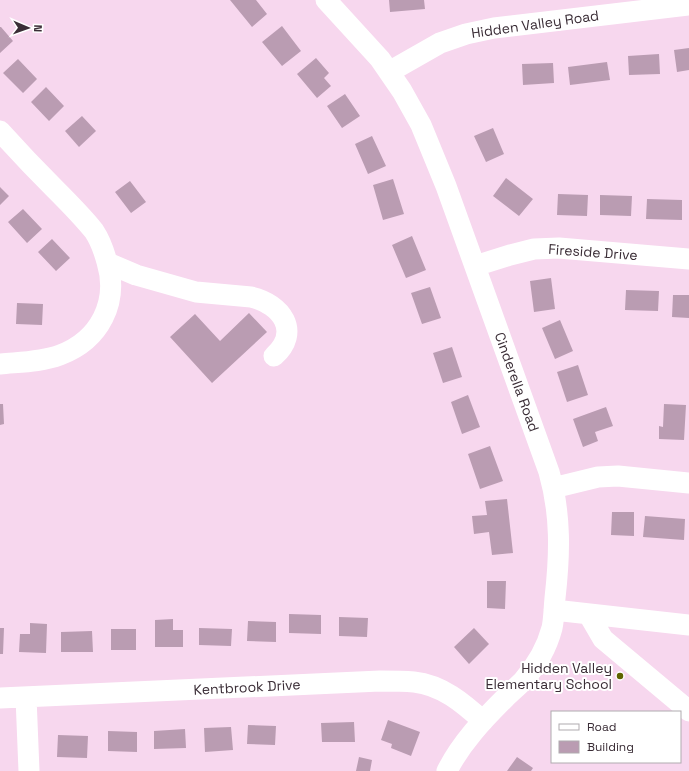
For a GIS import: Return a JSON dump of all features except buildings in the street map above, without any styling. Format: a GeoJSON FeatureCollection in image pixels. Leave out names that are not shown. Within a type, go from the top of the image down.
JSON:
{"type":"FeatureCollection","features":[{"type":"Feature","properties":{"kind":"street","name":"Cinderella Road"},"geometry":{"type":"LineString","coordinates":[[326,0],[367,44],[389,72],[402,91],[421,125],[446,186],[549,472],[557,512],[559,548],[552,628],[538,661],[523,681],[483,721],[456,753],[447,771]]}},
{"type":"Feature","properties":{"kind":"street","name":"Hidden Valley Road"},"geometry":{"type":"LineString","coordinates":[[389,72],[440,43],[466,34],[494,28],[689,5]]}},
{"type":"Feature","properties":{"kind":"street"},"geometry":{"type":"LineString","coordinates":[[0,131],[94,232],[104,251],[108,263],[111,290],[107,309],[99,326],[86,340],[69,351],[47,359],[0,364]]}},
{"type":"Feature","properties":{"kind":"street","name":"Fireside Drive"},"geometry":{"type":"LineString","coordinates":[[475,266],[528,251],[559,248],[689,259]]}},
{"type":"Feature","properties":{"kind":"street"},"geometry":{"type":"LineString","coordinates":[[108,263],[130,273],[196,292],[251,297],[269,303],[282,316],[287,332],[286,342],[282,349],[274,356]]}},
{"type":"Feature","properties":{"kind":"street"},"geometry":{"type":"LineString","coordinates":[[553,488],[598,477],[618,476],[689,483]]}},
{"type":"Feature","properties":{"kind":"street"},"geometry":{"type":"LineString","coordinates":[[554,610],[689,625]]}},
{"type":"Feature","properties":{"kind":"street"},"geometry":{"type":"LineString","coordinates":[[589,615],[603,639],[689,712]]}},
{"type":"Feature","properties":{"kind":"street","name":"Kentbrook Drive"},"geometry":{"type":"LineString","coordinates":[[0,698],[380,681],[413,682],[439,688],[456,698],[483,721]]}},
{"type":"Feature","properties":{"kind":"street"},"geometry":{"type":"LineString","coordinates":[[26,697],[29,771]]}},
{"type":"Feature","properties":{"kind":"place","name":"Hidden Valley Elementary School"},"geometry":{"type":"Point","coordinates":[620,676]}}]}
